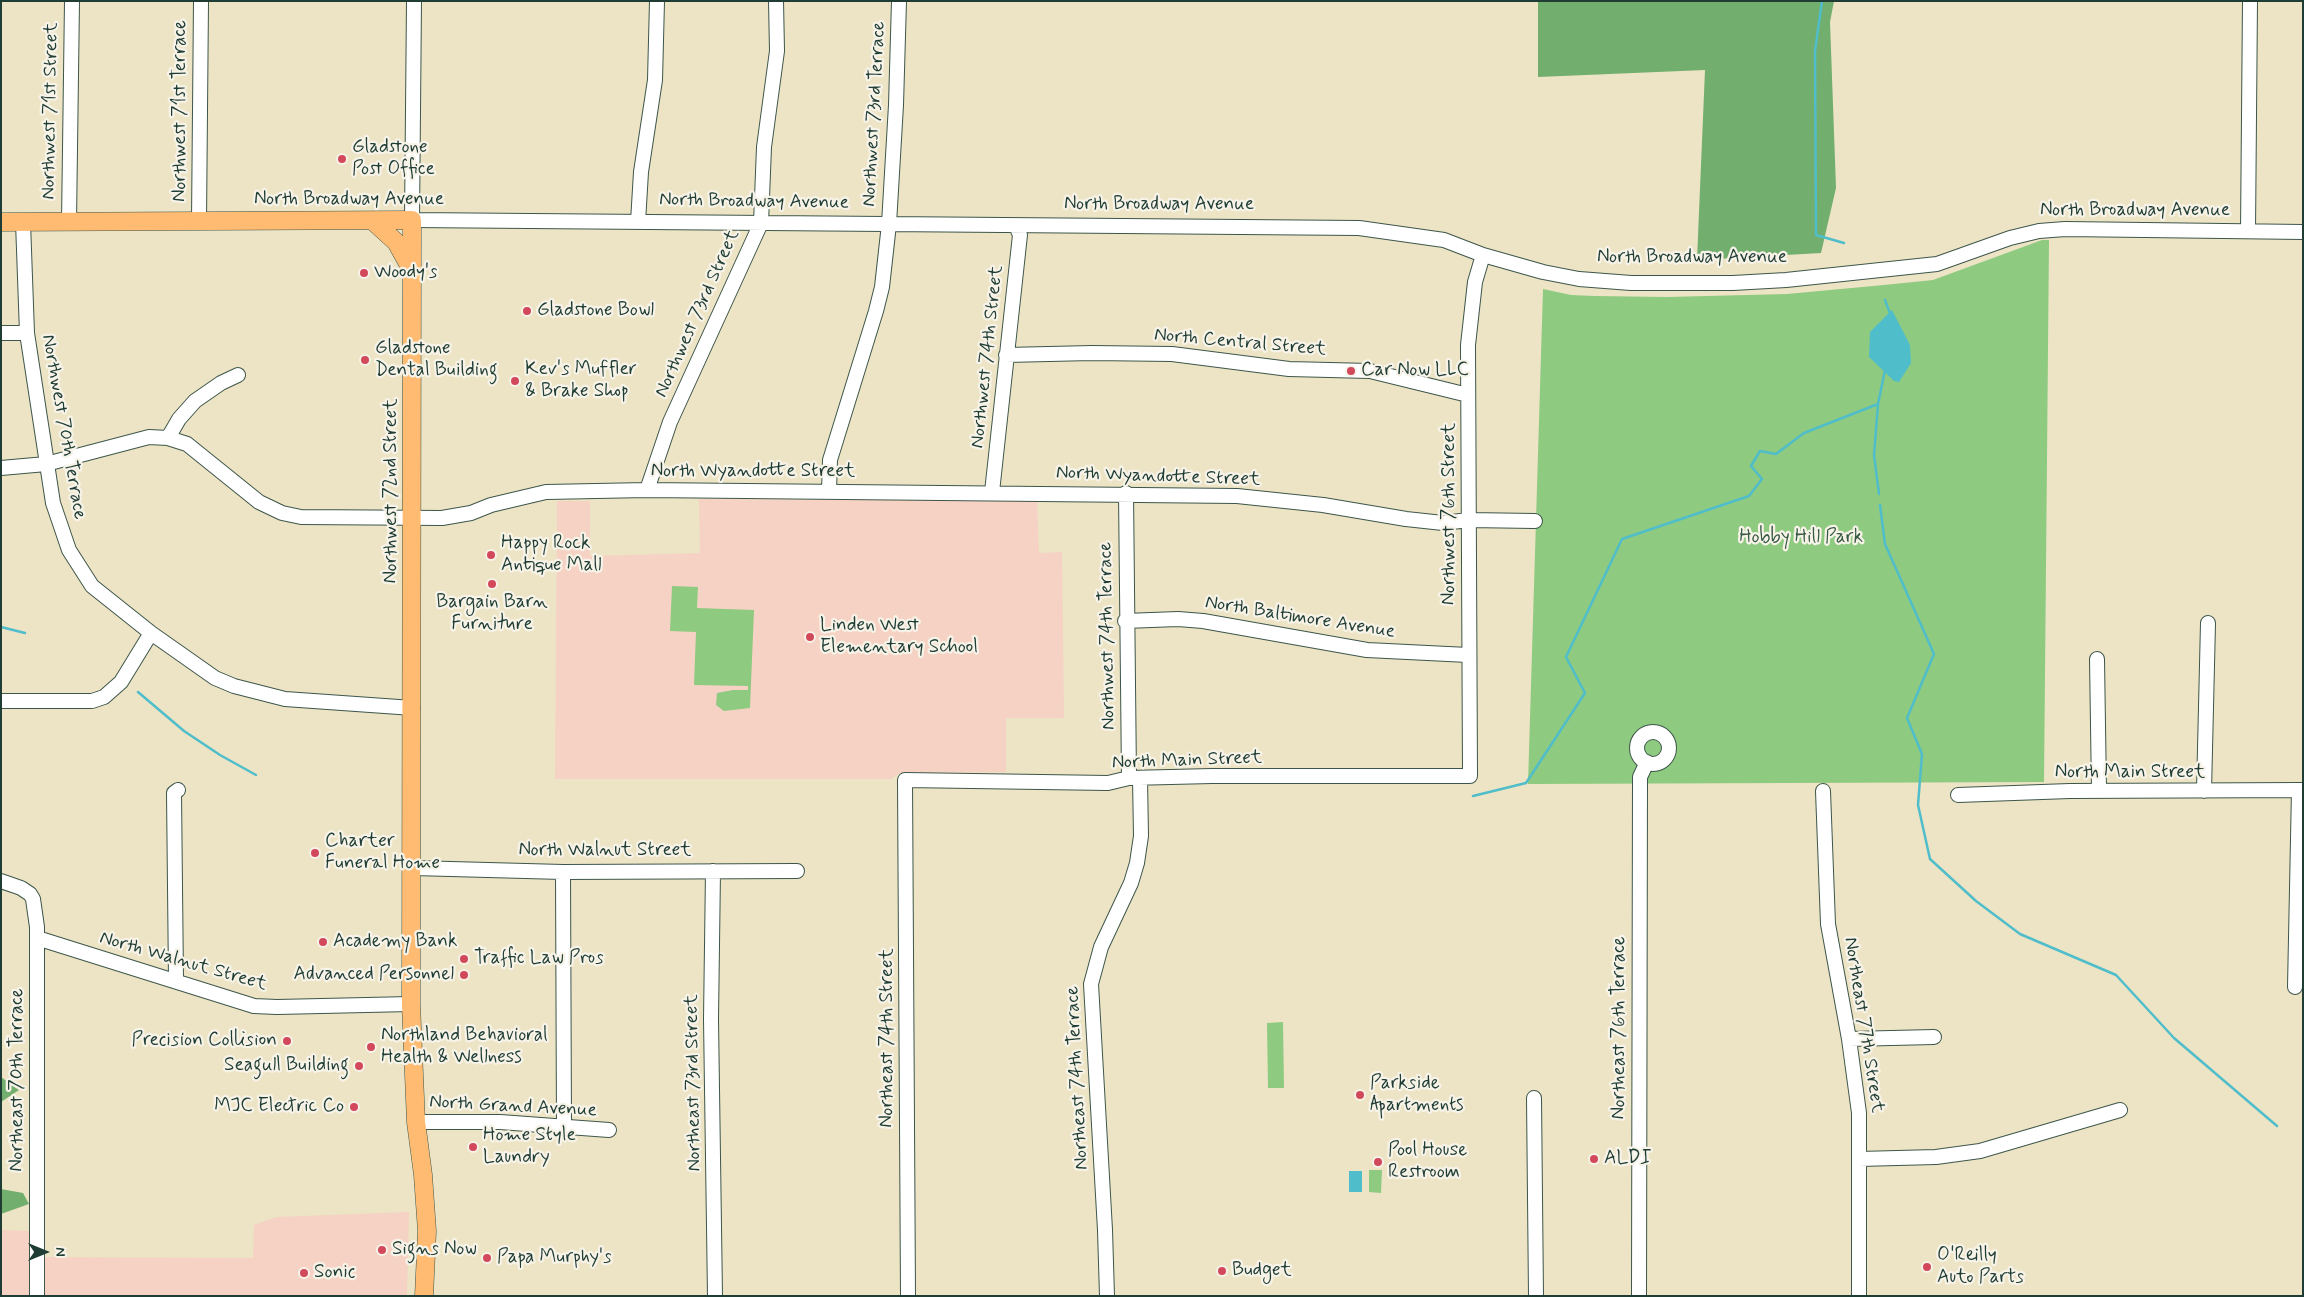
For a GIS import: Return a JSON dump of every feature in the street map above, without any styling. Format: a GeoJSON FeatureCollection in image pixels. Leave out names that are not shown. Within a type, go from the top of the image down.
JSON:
{"type":"FeatureCollection","features":[{"type":"Feature","properties":{"kind":"main road","name":"North Broadway Avenue"},"geometry":{"type":"LineString","coordinates":[[1,222],[374,222],[412,220]]}},
{"type":"Feature","properties":{"kind":"main road","name":"Northwest 72nd Street"},"geometry":{"type":"LineString","coordinates":[[412,220],[412,1004],[416,1122],[423,1175],[426,1231],[424,1296]]}},
{"type":"Feature","properties":{"kind":"main road"},"geometry":{"type":"LineString","coordinates":[[374,222],[396,242],[412,272]]}},
{"type":"Feature","properties":{"kind":"street","name":"Northwest 71st Street"},"geometry":{"type":"LineString","coordinates":[[69,222],[72,1]]}},
{"type":"Feature","properties":{"kind":"street","name":"Northwest 71st Terrace"},"geometry":{"type":"LineString","coordinates":[[200,221],[201,1]]}},
{"type":"Feature","properties":{"kind":"street","name":"Northwest 72nd Street"},"geometry":{"type":"LineString","coordinates":[[412,220],[414,1]]}},
{"type":"Feature","properties":{"kind":"street"},"geometry":{"type":"LineString","coordinates":[[638,222],[641,172],[655,80],[657,1]]}},
{"type":"Feature","properties":{"kind":"street","name":"Northwest 73rd Street"},"geometry":{"type":"LineString","coordinates":[[647,490],[670,422],[761,223],[764,147],[777,51],[776,1]]}},
{"type":"Feature","properties":{"kind":"street","name":"Northwest 73rd Terrace"},"geometry":{"type":"LineString","coordinates":[[829,491],[830,460],[882,287],[889,224],[896,105],[899,1]]}},
{"type":"Feature","properties":{"kind":"street"},"geometry":{"type":"LineString","coordinates":[[2248,231],[2250,1]]}},
{"type":"Feature","properties":{"kind":"street","name":"North Broadway Avenue"},"geometry":{"type":"LineString","coordinates":[[412,220],[1359,228],[1444,240],[1484,255],[1543,272],[1579,279],[1631,283],[1732,283],[1807,279],[1937,264],[2010,238],[2039,231],[2065,229],[2303,232]]}},
{"type":"Feature","properties":{"kind":"street","name":"Northwest 70th Terrace"},"geometry":{"type":"LineString","coordinates":[[23,222],[27,333],[46,464],[53,503],[61,530],[80,568],[92,586],[151,633]]}},
{"type":"Feature","properties":{"kind":"street","name":"Northwest 74th Street"},"geometry":{"type":"LineString","coordinates":[[992,492],[1020,235],[1016,226]]}},
{"type":"Feature","properties":{"kind":"street","name":"Northwest 76th Street"},"geometry":{"type":"LineString","coordinates":[[1470,776],[1468,654],[1469,320],[1475,282],[1484,255]]}},
{"type":"Feature","properties":{"kind":"street"},"geometry":{"type":"LineString","coordinates":[[1,333],[27,333]]}},
{"type":"Feature","properties":{"kind":"street","name":"North Central Street"},"geometry":{"type":"LineString","coordinates":[[1006,355],[1092,352],[1172,354],[1289,369],[1370,371],[1468,395]]}},
{"type":"Feature","properties":{"kind":"street"},"geometry":{"type":"LineString","coordinates":[[168,438],[179,420],[196,401],[221,383],[238,375]]}},
{"type":"Feature","properties":{"kind":"street","name":"North Wyandotte Street"},"geometry":{"type":"LineString","coordinates":[[1,468],[46,464],[149,437],[168,438],[187,444],[259,502],[282,513],[301,517],[413,518],[457,516],[492,505],[546,492],[647,490],[1126,493],[1237,496],[1323,505],[1406,519],[1444,523],[1469,520],[1535,521]]}},
{"type":"Feature","properties":{"kind":"street","name":"Northwest 74th Terrace"},"geometry":{"type":"LineString","coordinates":[[1126,493],[1125,622],[1134,778]]}},
{"type":"Feature","properties":{"kind":"street","name":"North Baltimore Avenue"},"geometry":{"type":"LineString","coordinates":[[1125,622],[1178,619],[1203,621],[1367,650],[1468,654]]}},
{"type":"Feature","properties":{"kind":"street"},"geometry":{"type":"LineString","coordinates":[[2204,791],[2208,623]]}},
{"type":"Feature","properties":{"kind":"street"},"geometry":{"type":"LineString","coordinates":[[1,702],[92,701],[104,697],[122,682],[151,633],[214,678],[254,692],[285,699],[413,708]]}},
{"type":"Feature","properties":{"kind":"street"},"geometry":{"type":"LineString","coordinates":[[2097,659],[2099,791]]}},
{"type":"Feature","properties":{"kind":"street","name":"Northeast 76th Terrace"},"geometry":{"type":"LineString","coordinates":[[1639,1296],[1640,777],[1647,762]]}},
{"type":"Feature","properties":{"kind":"street","name":"North Main Street"},"geometry":{"type":"LineString","coordinates":[[905,780],[1108,783],[1134,778],[1470,776]]}},
{"type":"Feature","properties":{"kind":"street","name":"Northeast 74th Terrace"},"geometry":{"type":"LineString","coordinates":[[1106,1296],[1105,1230],[1091,984],[1101,947],[1131,883],[1137,863],[1141,836],[1134,778]]}},
{"type":"Feature","properties":{"kind":"street","name":"Northeast 74th Street"},"geometry":{"type":"LineString","coordinates":[[905,780],[908,1296]]}},
{"type":"Feature","properties":{"kind":"street"},"geometry":{"type":"LineString","coordinates":[[176,980],[174,793],[178,790]]}},
{"type":"Feature","properties":{"kind":"street"},"geometry":{"type":"LineString","coordinates":[[2295,987],[2301,790]]}},
{"type":"Feature","properties":{"kind":"street","name":"North Main Street"},"geometry":{"type":"LineString","coordinates":[[1958,795],[2099,791],[2301,790]]}},
{"type":"Feature","properties":{"kind":"street","name":"Northeast 77th Street"},"geometry":{"type":"LineString","coordinates":[[1823,791],[1826,904],[1850,1039],[1859,1113],[1859,1296]]}},
{"type":"Feature","properties":{"kind":"street","name":"North Walnut Street"},"geometry":{"type":"LineString","coordinates":[[413,868],[563,872],[798,871]]}},
{"type":"Feature","properties":{"kind":"street","name":"Northeast 73rd Street"},"geometry":{"type":"LineString","coordinates":[[713,871],[711,1018],[715,1296]]}},
{"type":"Feature","properties":{"kind":"street"},"geometry":{"type":"LineString","coordinates":[[563,872],[564,1128]]}},
{"type":"Feature","properties":{"kind":"street","name":"Northeast 70th Terrace"},"geometry":{"type":"LineString","coordinates":[[2,881],[21,888],[30,894],[33,899],[37,938],[37,1296]]}},
{"type":"Feature","properties":{"kind":"street","name":"North Walnut Street"},"geometry":{"type":"LineString","coordinates":[[37,938],[176,980],[242,1004],[266,1007],[412,1004]]}},
{"type":"Feature","properties":{"kind":"street"},"geometry":{"type":"LineString","coordinates":[[1850,1039],[1934,1036]]}},
{"type":"Feature","properties":{"kind":"street"},"geometry":{"type":"LineString","coordinates":[[1534,1098],[1536,1296]]}},
{"type":"Feature","properties":{"kind":"street"},"geometry":{"type":"LineString","coordinates":[[1859,1159],[1936,1157],[1980,1151],[2120,1110]]}},
{"type":"Feature","properties":{"kind":"street","name":"North Grand Avenue"},"geometry":{"type":"LineString","coordinates":[[416,1122],[500,1122],[609,1130]]}},
{"type":"Feature","properties":{"kind":"shaded area","name":"Linden West Elementary School"},"geometry":{"type":"Polygon","coordinates":[[[699,499],[1037,501],[1039,553],[1062,552],[1064,718],[1006,718],[1006,772],[900,773],[891,779],[555,779],[557,501],[590,501],[590,556],[700,553],[699,499]]]}},
{"type":"Feature","properties":{"kind":"shaded area"},"geometry":{"type":"Polygon","coordinates":[[[409,1212],[407,1296],[1,1296],[1,1230],[29,1231],[30,1254],[44,1257],[253,1258],[254,1225],[276,1217],[409,1212]]]}},
{"type":"Feature","properties":{"kind":"green space"},"geometry":{"type":"Polygon","coordinates":[[[1538,1],[1834,1],[1830,22],[1836,188],[1821,253],[1697,260],[1705,70],[1538,77],[1538,1]]]}},
{"type":"Feature","properties":{"kind":"green space","name":"Hobby Hill Park"},"geometry":{"type":"Polygon","coordinates":[[[2042,240],[2049,240],[2044,782],[1528,784],[1543,289],[1571,295],[1667,297],[1787,294],[1884,285],[1933,280],[2042,240]]]}},
{"type":"Feature","properties":{"kind":"green space"},"geometry":{"type":"Polygon","coordinates":[[[672,586],[698,587],[697,608],[754,610],[750,708],[724,711],[716,705],[717,693],[748,690],[748,686],[694,685],[696,632],[670,631],[672,586]]]}},
{"type":"Feature","properties":{"kind":"green space"},"geometry":{"type":"Polygon","coordinates":[[[1283,1022],[1284,1088],[1268,1088],[1267,1023],[1283,1022]]]}},
{"type":"Feature","properties":{"kind":"green space"},"geometry":{"type":"Polygon","coordinates":[[[1,1077],[19,1090],[1,1102],[1,1077]]]}},
{"type":"Feature","properties":{"kind":"green space"},"geometry":{"type":"Polygon","coordinates":[[[1369,1170],[1382,1170],[1381,1193],[1369,1192],[1369,1170]]]}},
{"type":"Feature","properties":{"kind":"green space"},"geometry":{"type":"Polygon","coordinates":[[[1,1189],[23,1193],[29,1204],[1,1214],[1,1189]]]}},
{"type":"Feature","properties":{"kind":"water"},"geometry":{"type":"Polygon","coordinates":[[[1892,310],[1910,345],[1911,363],[1899,382],[1894,381],[1869,357],[1870,332],[1892,310]]]}},
{"type":"Feature","properties":{"kind":"water"},"geometry":{"type":"Polygon","coordinates":[[[1349,1171],[1362,1171],[1362,1192],[1349,1192],[1349,1171]]]}},
{"type":"Feature","properties":{"kind":"waterway"},"geometry":{"type":"LineString","coordinates":[[1822,1],[1815,51],[1816,235],[1844,243]]}},
{"type":"Feature","properties":{"kind":"waterway"},"geometry":{"type":"LineString","coordinates":[[1885,300],[1891,316]]}},
{"type":"Feature","properties":{"kind":"waterway"},"geometry":{"type":"LineString","coordinates":[[1473,796],[1526,783],[1585,693],[1566,657],[1622,539],[1749,496],[1762,479],[1751,466],[1760,451],[1776,454],[1804,433],[1878,404],[1885,370]]}},
{"type":"Feature","properties":{"kind":"waterway"},"geometry":{"type":"LineString","coordinates":[[1878,404],[1874,455],[1879,494]]}},
{"type":"Feature","properties":{"kind":"waterway"},"geometry":{"type":"LineString","coordinates":[[1880,505],[1885,544],[1934,654],[1907,718],[1922,754],[1918,805],[1930,859],[1976,901],[2020,934],[2116,975],[2174,1038],[2277,1126]]}},
{"type":"Feature","properties":{"kind":"waterway"},"geometry":{"type":"LineString","coordinates":[[1,627],[25,633]]}},
{"type":"Feature","properties":{"kind":"waterway"},"geometry":{"type":"LineString","coordinates":[[138,692],[184,731],[220,755],[256,775]]}},
{"type":"Feature","properties":{"kind":"place","name":"Gladstone Post Office"},"geometry":{"type":"Point","coordinates":[342,159]}},
{"type":"Feature","properties":{"kind":"place","name":"Woody's"},"geometry":{"type":"Point","coordinates":[364,273]}},
{"type":"Feature","properties":{"kind":"place","name":"Gladstone Bowl"},"geometry":{"type":"Point","coordinates":[527,311]}},
{"type":"Feature","properties":{"kind":"place","name":"Gladstone Dental Building"},"geometry":{"type":"Point","coordinates":[365,360]}},
{"type":"Feature","properties":{"kind":"place","name":"Car Now LLC"},"geometry":{"type":"Point","coordinates":[1351,371]}},
{"type":"Feature","properties":{"kind":"place","name":"Kev's Muffler & Brake Shop"},"geometry":{"type":"Point","coordinates":[515,381]}},
{"type":"Feature","properties":{"kind":"place","name":"Happy Rock Antique Mall"},"geometry":{"type":"Point","coordinates":[491,555]}},
{"type":"Feature","properties":{"kind":"place","name":"Bargain Barn Furniture"},"geometry":{"type":"Point","coordinates":[492,584]}},
{"type":"Feature","properties":{"kind":"place","name":"Linden West Elementary School"},"geometry":{"type":"Point","coordinates":[810,637]}},
{"type":"Feature","properties":{"kind":"place","name":"Charter Funeral Home"},"geometry":{"type":"Point","coordinates":[315,853]}},
{"type":"Feature","properties":{"kind":"place","name":"Academy Bank"},"geometry":{"type":"Point","coordinates":[323,942]}},
{"type":"Feature","properties":{"kind":"place","name":"Traffic Law Pros"},"geometry":{"type":"Point","coordinates":[464,959]}},
{"type":"Feature","properties":{"kind":"place","name":"Advanced Personnel"},"geometry":{"type":"Point","coordinates":[464,975]}},
{"type":"Feature","properties":{"kind":"place","name":"Precision Collision"},"geometry":{"type":"Point","coordinates":[287,1041]}},
{"type":"Feature","properties":{"kind":"place","name":"Northland Behavioral Health & Wellness"},"geometry":{"type":"Point","coordinates":[371,1047]}},
{"type":"Feature","properties":{"kind":"place","name":"Seagull Building"},"geometry":{"type":"Point","coordinates":[359,1066]}},
{"type":"Feature","properties":{"kind":"place","name":"Parkside Apartments"},"geometry":{"type":"Point","coordinates":[1360,1095]}},
{"type":"Feature","properties":{"kind":"place","name":"MJC Electric Co"},"geometry":{"type":"Point","coordinates":[354,1107]}},
{"type":"Feature","properties":{"kind":"place","name":"Home Style Laundry"},"geometry":{"type":"Point","coordinates":[473,1147]}},
{"type":"Feature","properties":{"kind":"place","name":"ALDI"},"geometry":{"type":"Point","coordinates":[1594,1159]}},
{"type":"Feature","properties":{"kind":"place","name":"Pool House Restroom"},"geometry":{"type":"Point","coordinates":[1378,1162]}},
{"type":"Feature","properties":{"kind":"place","name":"Signs Now"},"geometry":{"type":"Point","coordinates":[382,1250]}},
{"type":"Feature","properties":{"kind":"place","name":"Papa Murphy's"},"geometry":{"type":"Point","coordinates":[487,1258]}},
{"type":"Feature","properties":{"kind":"place","name":"O'Reilly Auto Parts"},"geometry":{"type":"Point","coordinates":[1927,1267]}},
{"type":"Feature","properties":{"kind":"place","name":"Budget"},"geometry":{"type":"Point","coordinates":[1222,1271]}},
{"type":"Feature","properties":{"kind":"place","name":"Sonic"},"geometry":{"type":"Point","coordinates":[304,1273]}}]}
